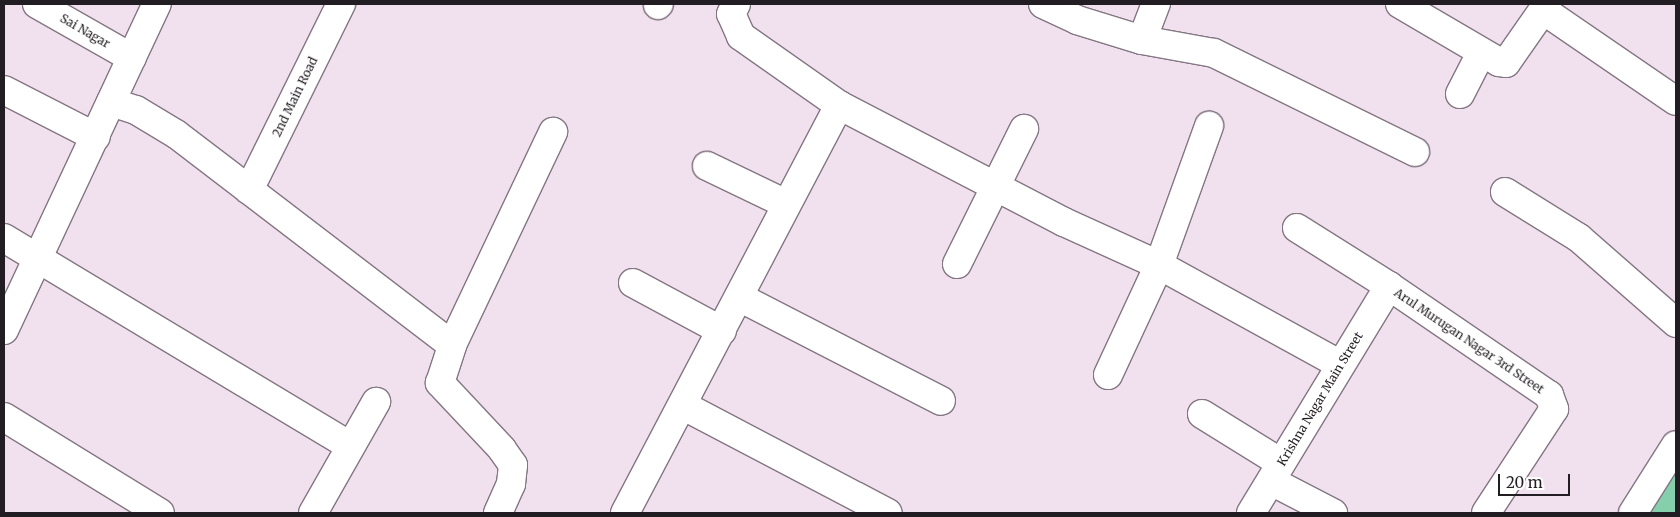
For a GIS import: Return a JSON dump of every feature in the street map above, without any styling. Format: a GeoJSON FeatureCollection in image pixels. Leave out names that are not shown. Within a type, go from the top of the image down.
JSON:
{"type":"FeatureCollection","features":[{"type":"Feature","properties":{"kind":"street","name":"Sai Nagar"},"geometry":{"type":"LineString","coordinates":[[38,4],[132,58]]}},
{"type":"Feature","properties":{"kind":"street"},"geometry":{"type":"LineString","coordinates":[[4,330],[157,4]]}},
{"type":"Feature","properties":{"kind":"street","name":"2nd Main Road"},"geometry":{"type":"LineString","coordinates":[[249,190],[341,4]]}},
{"type":"Feature","properties":{"kind":"street"},"geometry":{"type":"LineString","coordinates":[[736,4],[731,14],[741,36],[839,105],[995,184],[1064,222],[1158,265],[1339,364]]}},
{"type":"Feature","properties":{"kind":"street"},"geometry":{"type":"LineString","coordinates":[[1043,4],[1077,20],[1142,40],[1214,53],[1415,152]]}},
{"type":"Feature","properties":{"kind":"street"},"geometry":{"type":"LineString","coordinates":[[1142,40],[1156,4]]}},
{"type":"Feature","properties":{"kind":"street"},"geometry":{"type":"LineString","coordinates":[[1400,4],[1481,53],[1506,63],[1545,7],[1676,101]]}},
{"type":"Feature","properties":{"kind":"street"},"geometry":{"type":"LineString","coordinates":[[1460,94],[1481,53]]}},
{"type":"Feature","properties":{"kind":"street"},"geometry":{"type":"LineString","coordinates":[[4,90],[96,137]]}},
{"type":"Feature","properties":{"kind":"street"},"geometry":{"type":"LineString","coordinates":[[111,102],[154,120],[452,345]]}},
{"type":"Feature","properties":{"kind":"street"},"geometry":{"type":"LineString","coordinates":[[626,513],[684,406],[786,204],[839,105]]}},
{"type":"Feature","properties":{"kind":"street"},"geometry":{"type":"LineString","coordinates":[[1108,375],[1158,265],[1208,126]]}},
{"type":"Feature","properties":{"kind":"street"},"geometry":{"type":"LineString","coordinates":[[957,264],[995,184],[1024,129]]}},
{"type":"Feature","properties":{"kind":"street"},"geometry":{"type":"LineString","coordinates":[[498,513],[511,484],[513,465],[502,448],[440,383],[452,345],[552,132]]}},
{"type":"Feature","properties":{"kind":"street"},"geometry":{"type":"LineString","coordinates":[[707,166],[786,204]]}},
{"type":"Feature","properties":{"kind":"street"},"geometry":{"type":"LineString","coordinates":[[1505,192],[1579,238],[1676,323]]}},
{"type":"Feature","properties":{"kind":"street","name":"Arul Murugan Nagar 3rd Street"},"geometry":{"type":"LineString","coordinates":[[1297,228],[1389,286],[1549,395],[1554,408],[1486,513]]}},
{"type":"Feature","properties":{"kind":"street"},"geometry":{"type":"LineString","coordinates":[[4,238],[350,446]]}},
{"type":"Feature","properties":{"kind":"street"},"geometry":{"type":"LineString","coordinates":[[634,283],[722,331]]}},
{"type":"Feature","properties":{"kind":"street","name":"Krishna Nagar Main Street"},"geometry":{"type":"LineString","coordinates":[[1251,513],[1339,364],[1389,286]]}},
{"type":"Feature","properties":{"kind":"street"},"geometry":{"type":"LineString","coordinates":[[739,298],[941,401]]}},
{"type":"Feature","properties":{"kind":"street"},"geometry":{"type":"LineString","coordinates":[[313,513],[376,402]]}},
{"type":"Feature","properties":{"kind":"street"},"geometry":{"type":"LineString","coordinates":[[684,406],[888,513]]}},
{"type":"Feature","properties":{"kind":"street"},"geometry":{"type":"LineString","coordinates":[[1202,414],[1276,472],[1333,513]]}},
{"type":"Feature","properties":{"kind":"street"},"geometry":{"type":"LineString","coordinates":[[4,417],[160,513]]}},
{"type":"Feature","properties":{"kind":"street"},"geometry":{"type":"LineString","coordinates":[[1633,513],[1676,446]]}},
{"type":"Feature","properties":{"kind":"green space"},"geometry":{"type":"Polygon","coordinates":[[[1676,452],[1676,513],[1638,513],[1676,452]]]}}]}
